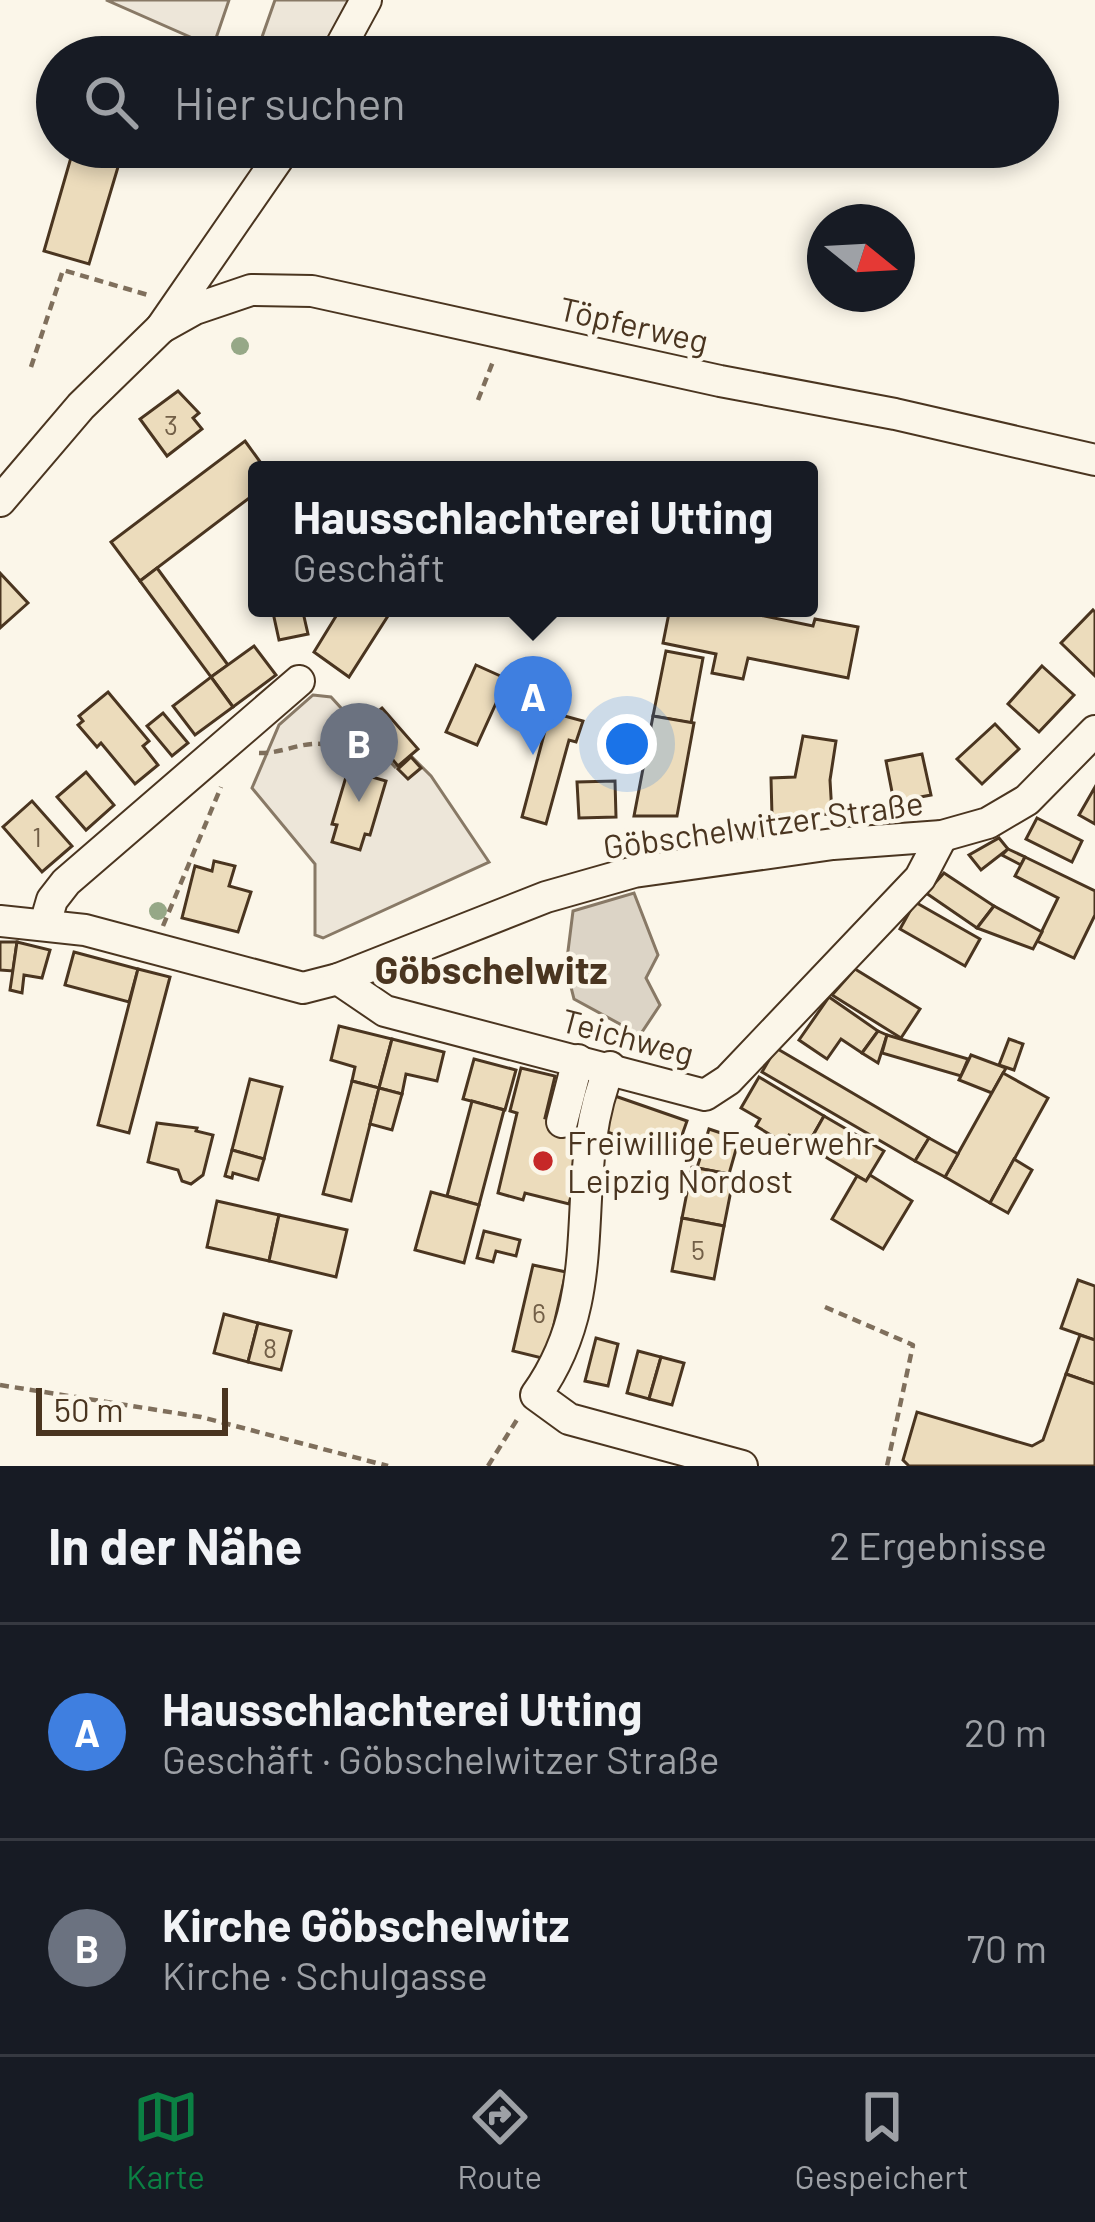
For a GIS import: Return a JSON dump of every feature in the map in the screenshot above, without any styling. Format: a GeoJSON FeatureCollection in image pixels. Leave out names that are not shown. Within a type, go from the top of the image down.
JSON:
{"type":"FeatureCollection","features":[{"type":"Feature","properties":{"kind":"street"},"geometry":{"type":"LineString","coordinates":[[346,36],[366,0]]}},
{"type":"Feature","properties":{"kind":"street","name":"Töpferweg"},"geometry":{"type":"LineString","coordinates":[[0,501],[80,406],[168,316],[271,168]]}},
{"type":"Feature","properties":{"kind":"street","name":"Töpferweg"},"geometry":{"type":"LineString","coordinates":[[168,316],[251,290],[291,290],[372,302],[1095,460]]}},
{"type":"Feature","properties":{"kind":"street"},"geometry":{"type":"LineString","coordinates":[[45,924],[52,900],[66,882],[232,745],[299,681]]}},
{"type":"Feature","properties":{"kind":"street","name":"Göbschelwitzer Straße"},"geometry":{"type":"LineString","coordinates":[[0,921],[45,924],[154,947],[303,988],[338,979],[546,897],[634,872],[833,844],[942,836],[988,823],[1027,800],[1095,731]]}},
{"type":"Feature","properties":{"kind":"street","name":"Teichweg"},"geometry":{"type":"LineString","coordinates":[[338,979],[385,1011],[705,1095],[728,1080],[920,878],[942,836]]}},
{"type":"Feature","properties":{"kind":"street"},"geometry":{"type":"LineString","coordinates":[[562,1122],[578,1060]]}},
{"type":"Feature","properties":{"kind":"street"},"geometry":{"type":"LineString","coordinates":[[610,1067],[593,1137],[582,1287],[557,1365],[536,1394],[569,1419],[742,1466]]}},
{"type":"Feature","properties":{"kind":"path"},"geometry":{"type":"LineString","coordinates":[[32,367],[63,270],[168,316]]}},
{"type":"Feature","properties":{"kind":"path"},"geometry":{"type":"LineString","coordinates":[[478,400],[507,332]]}},
{"type":"Feature","properties":{"kind":"path"},"geometry":{"type":"LineString","coordinates":[[154,947],[232,745],[266,754],[320,743],[346,751],[358,767],[374,771],[373,777]]}},
{"type":"Feature","properties":{"kind":"path"},"geometry":{"type":"LineString","coordinates":[[825,1307],[913,1345],[887,1466]]}},
{"type":"Feature","properties":{"kind":"path"},"geometry":{"type":"LineString","coordinates":[[0,1385],[201,1417],[388,1466]]}},
{"type":"Feature","properties":{"kind":"path"},"geometry":{"type":"LineString","coordinates":[[488,1466],[536,1394]]}},
{"type":"Feature","properties":{"kind":"shaded area"},"geometry":{"type":"Polygon","coordinates":[[[106,0],[229,0],[217,36],[188,36],[106,0]]]}},
{"type":"Feature","properties":{"kind":"shaded area"},"geometry":{"type":"Polygon","coordinates":[[[275,0],[358,0],[339,36],[262,36],[275,0]]]}},
{"type":"Feature","properties":{"kind":"shaded area"},"geometry":{"type":"Polygon","coordinates":[[[313,695],[331,697],[395,767],[411,756],[431,776],[489,862],[323,938],[315,935],[315,864],[252,788],[279,725],[313,695]]]}},
{"type":"Feature","properties":{"kind":"shaded area"},"geometry":{"type":"Polygon","coordinates":[[[634,893],[658,955],[646,978],[660,1005],[640,1035],[574,999],[566,967],[573,911],[634,893]]]}},
{"type":"Feature","properties":{"kind":"building"},"geometry":{"type":"Polygon","coordinates":[[[68,168],[118,168],[89,264],[44,251],[68,168]]]}},
{"type":"Feature","properties":{"kind":"building"},"geometry":{"type":"Polygon","coordinates":[[[178,391],[199,413],[193,418],[202,429],[167,456],[140,419],[178,391]]]}},
{"type":"Feature","properties":{"kind":"building"},"geometry":{"type":"Polygon","coordinates":[[[245,441],[259,461],[248,461],[248,499],[140,581],[111,542],[245,441]]]}},
{"type":"Feature","properties":{"kind":"building"},"geometry":{"type":"Polygon","coordinates":[[[157,568],[228,665],[211,677],[140,581],[157,568]]]}},
{"type":"Feature","properties":{"kind":"building"},"geometry":{"type":"Polygon","coordinates":[[[0,573],[28,603],[0,628],[0,573]]]}},
{"type":"Feature","properties":{"kind":"building"},"geometry":{"type":"Polygon","coordinates":[[[1095,612],[1095,676],[1061,643],[1095,612]]]}},
{"type":"Feature","properties":{"kind":"building"},"geometry":{"type":"Polygon","coordinates":[[[274,617],[304,617],[308,634],[279,640],[274,617]]]}},
{"type":"Feature","properties":{"kind":"building"},"geometry":{"type":"Polygon","coordinates":[[[335,617],[387,617],[349,677],[314,652],[335,617]]]}},
{"type":"Feature","properties":{"kind":"building"},"geometry":{"type":"Polygon","coordinates":[[[668,617],[769,617],[813,626],[815,619],[858,627],[848,678],[748,658],[743,679],[712,673],[716,654],[663,643],[668,617]]]}},
{"type":"Feature","properties":{"kind":"building"},"geometry":{"type":"Polygon","coordinates":[[[254,646],[276,675],[233,707],[211,677],[254,646]]]}},
{"type":"Feature","properties":{"kind":"building"},"geometry":{"type":"Polygon","coordinates":[[[666,651],[703,658],[691,723],[653,716],[666,651]]]}},
{"type":"Feature","properties":{"kind":"building"},"geometry":{"type":"Polygon","coordinates":[[[476,665],[507,679],[477,745],[446,732],[476,665]]]}},
{"type":"Feature","properties":{"kind":"building"},"geometry":{"type":"Polygon","coordinates":[[[1042,666],[1074,695],[1039,732],[1008,704],[1042,666]]]}},
{"type":"Feature","properties":{"kind":"building"},"geometry":{"type":"Polygon","coordinates":[[[211,677],[233,707],[195,735],[173,706],[211,677]]]}},
{"type":"Feature","properties":{"kind":"building"},"geometry":{"type":"Polygon","coordinates":[[[108,692],[149,741],[143,746],[158,765],[135,784],[101,743],[97,747],[78,725],[83,721],[79,716],[108,692]]]}},
{"type":"Feature","properties":{"kind":"building"},"geometry":{"type":"Polygon","coordinates":[[[382,708],[418,749],[398,766],[363,724],[382,708]]]}},
{"type":"Feature","properties":{"kind":"building"},"geometry":{"type":"Polygon","coordinates":[[[550,712],[583,721],[576,742],[569,740],[546,824],[522,817],[550,712]]]}},
{"type":"Feature","properties":{"kind":"building"},"geometry":{"type":"Polygon","coordinates":[[[163,713],[188,743],[172,756],[147,726],[163,713]]]}},
{"type":"Feature","properties":{"kind":"building"},"geometry":{"type":"Polygon","coordinates":[[[653,716],[694,723],[677,816],[634,816],[653,716]]]}},
{"type":"Feature","properties":{"kind":"building"},"geometry":{"type":"Polygon","coordinates":[[[995,724],[1019,749],[982,784],[957,759],[995,724]]]}},
{"type":"Feature","properties":{"kind":"building"},"geometry":{"type":"Polygon","coordinates":[[[803,736],[836,741],[830,780],[832,814],[772,816],[771,778],[795,777],[803,736]]]}},
{"type":"Feature","properties":{"kind":"building"},"geometry":{"type":"Polygon","coordinates":[[[922,754],[931,795],[894,802],[886,761],[922,754]]]}},
{"type":"Feature","properties":{"kind":"building"},"geometry":{"type":"Polygon","coordinates":[[[411,757],[421,768],[408,779],[398,769],[411,757]]]}},
{"type":"Feature","properties":{"kind":"building"},"geometry":{"type":"Polygon","coordinates":[[[348,770],[386,781],[370,835],[365,834],[360,850],[332,842],[337,825],[332,824],[348,770]]]}},
{"type":"Feature","properties":{"kind":"building"},"geometry":{"type":"Polygon","coordinates":[[[86,772],[114,805],[86,830],[57,797],[86,772]]]}},
{"type":"Feature","properties":{"kind":"building"},"geometry":{"type":"Polygon","coordinates":[[[615,781],[616,817],[579,818],[577,782],[615,781]]]}},
{"type":"Feature","properties":{"kind":"building"},"geometry":{"type":"Polygon","coordinates":[[[1095,787],[1095,824],[1079,815],[1095,787]]]}},
{"type":"Feature","properties":{"kind":"building"},"geometry":{"type":"Polygon","coordinates":[[[32,801],[72,846],[42,872],[3,827],[32,801]]]}},
{"type":"Feature","properties":{"kind":"building"},"geometry":{"type":"Polygon","coordinates":[[[1037,818],[1082,841],[1072,862],[1026,839],[1037,818]]]}},
{"type":"Feature","properties":{"kind":"building"},"geometry":{"type":"Polygon","coordinates":[[[999,838],[1008,849],[981,870],[969,855],[999,838]]]}},
{"type":"Feature","properties":{"kind":"building"},"geometry":{"type":"Polygon","coordinates":[[[1008,849],[1025,857],[1021,865],[1002,855],[1008,849]]]}},
{"type":"Feature","properties":{"kind":"building"},"geometry":{"type":"Polygon","coordinates":[[[1025,857],[1095,891],[1095,915],[1074,958],[1037,941],[1058,898],[1015,876],[1025,857]]]}},
{"type":"Feature","properties":{"kind":"building"},"geometry":{"type":"Polygon","coordinates":[[[214,861],[235,866],[229,886],[251,892],[238,932],[182,918],[195,866],[212,871],[214,861]]]}},
{"type":"Feature","properties":{"kind":"building"},"geometry":{"type":"Polygon","coordinates":[[[944,873],[994,906],[977,928],[926,893],[944,873]]]}},
{"type":"Feature","properties":{"kind":"building"},"geometry":{"type":"Polygon","coordinates":[[[915,902],[980,939],[965,966],[900,929],[915,902]]]}},
{"type":"Feature","properties":{"kind":"building"},"geometry":{"type":"Polygon","coordinates":[[[994,906],[1042,932],[1033,949],[977,928],[994,906]]]}},
{"type":"Feature","properties":{"kind":"building"},"geometry":{"type":"Polygon","coordinates":[[[0,942],[17,942],[13,971],[0,970],[0,942]]]}},
{"type":"Feature","properties":{"kind":"building"},"geometry":{"type":"Polygon","coordinates":[[[17,942],[50,950],[42,978],[24,975],[22,993],[10,990],[17,942]]]}},
{"type":"Feature","properties":{"kind":"building"},"geometry":{"type":"Polygon","coordinates":[[[74,952],[138,969],[129,1002],[65,985],[74,952]]]}},
{"type":"Feature","properties":{"kind":"building"},"geometry":{"type":"Polygon","coordinates":[[[138,969],[170,977],[129,1133],[98,1125],[138,969]]]}},
{"type":"Feature","properties":{"kind":"building"},"geometry":{"type":"Polygon","coordinates":[[[855,969],[920,1009],[901,1038],[832,995],[855,969]]]}},
{"type":"Feature","properties":{"kind":"building"},"geometry":{"type":"Polygon","coordinates":[[[829,997],[878,1031],[862,1053],[841,1039],[827,1059],[799,1040],[829,997]]]}},
{"type":"Feature","properties":{"kind":"building"},"geometry":{"type":"Polygon","coordinates":[[[339,1026],[392,1039],[379,1088],[352,1081],[355,1067],[331,1060],[339,1026]]]}},
{"type":"Feature","properties":{"kind":"building"},"geometry":{"type":"Polygon","coordinates":[[[878,1031],[887,1035],[878,1063],[862,1053],[878,1031]]]}},
{"type":"Feature","properties":{"kind":"building"},"geometry":{"type":"Polygon","coordinates":[[[887,1035],[968,1059],[961,1076],[882,1053],[887,1035]]]}},
{"type":"Feature","properties":{"kind":"building"},"geometry":{"type":"Polygon","coordinates":[[[392,1039],[444,1052],[437,1081],[406,1074],[402,1094],[379,1088],[392,1039]]]}},
{"type":"Feature","properties":{"kind":"building"},"geometry":{"type":"Polygon","coordinates":[[[1009,1039],[1023,1044],[1014,1070],[999,1065],[1009,1039]]]}},
{"type":"Feature","properties":{"kind":"building"},"geometry":{"type":"Polygon","coordinates":[[[776,1048],[929,1138],[915,1161],[762,1072],[776,1048]]]}},
{"type":"Feature","properties":{"kind":"building"},"geometry":{"type":"Polygon","coordinates":[[[971,1055],[1006,1068],[992,1093],[959,1080],[971,1055]]]}},
{"type":"Feature","properties":{"kind":"building"},"geometry":{"type":"Polygon","coordinates":[[[474,1059],[516,1070],[505,1110],[463,1099],[474,1059]]]}},
{"type":"Feature","properties":{"kind":"building","name":"Freiwillige Feuerwehr Leipzig Nordost"},"geometry":{"type":"Polygon","coordinates":[[[521,1068],[555,1076],[545,1118],[588,1128],[569,1204],[525,1193],[523,1200],[498,1193],[517,1113],[510,1111],[521,1068]]]}},
{"type":"Feature","properties":{"kind":"building"},"geometry":{"type":"Polygon","coordinates":[[[1003,1073],[1048,1098],[990,1203],[945,1177],[1003,1073]]]}},
{"type":"Feature","properties":{"kind":"building"},"geometry":{"type":"Polygon","coordinates":[[[759,1077],[824,1116],[807,1146],[789,1135],[784,1143],[756,1126],[760,1119],[741,1108],[759,1077]]]}},
{"type":"Feature","properties":{"kind":"building"},"geometry":{"type":"Polygon","coordinates":[[[250,1079],[282,1087],[264,1159],[232,1150],[250,1079]]]}},
{"type":"Feature","properties":{"kind":"building"},"geometry":{"type":"Polygon","coordinates":[[[352,1081],[379,1088],[351,1201],[323,1194],[352,1081]]]}},
{"type":"Feature","properties":{"kind":"building"},"geometry":{"type":"Polygon","coordinates":[[[379,1088],[402,1094],[392,1130],[370,1124],[379,1088]]]}},
{"type":"Feature","properties":{"kind":"building"},"geometry":{"type":"Polygon","coordinates":[[[615,1096],[687,1121],[675,1155],[604,1131],[615,1096]]]}},
{"type":"Feature","properties":{"kind":"building"},"geometry":{"type":"Polygon","coordinates":[[[472,1101],[504,1110],[479,1205],[447,1196],[472,1101]]]}},
{"type":"Feature","properties":{"kind":"building"},"geometry":{"type":"Polygon","coordinates":[[[824,1116],[884,1151],[866,1181],[807,1146],[824,1116]]]}},
{"type":"Feature","properties":{"kind":"building"},"geometry":{"type":"Polygon","coordinates":[[[157,1123],[213,1135],[203,1175],[191,1184],[182,1181],[178,1170],[148,1162],[157,1123]]]}},
{"type":"Feature","properties":{"kind":"building"},"geometry":{"type":"Polygon","coordinates":[[[709,1129],[739,1139],[729,1174],[697,1168],[709,1129]]]}},
{"type":"Feature","properties":{"kind":"building"},"geometry":{"type":"Polygon","coordinates":[[[929,1138],[958,1154],[945,1177],[915,1161],[929,1138]]]}},
{"type":"Feature","properties":{"kind":"building"},"geometry":{"type":"Polygon","coordinates":[[[232,1150],[264,1159],[258,1180],[233,1173],[232,1178],[225,1176],[232,1150]]]}},
{"type":"Feature","properties":{"kind":"building"},"geometry":{"type":"Polygon","coordinates":[[[1014,1159],[1032,1170],[1008,1213],[990,1203],[1014,1159]]]}},
{"type":"Feature","properties":{"kind":"building"},"geometry":{"type":"Polygon","coordinates":[[[692,1167],[734,1175],[724,1226],[682,1218],[692,1167]]]}},
{"type":"Feature","properties":{"kind":"building"},"geometry":{"type":"Polygon","coordinates":[[[870,1175],[912,1201],[883,1249],[832,1219],[857,1176],[866,1181],[870,1175]]]}},
{"type":"Feature","properties":{"kind":"building"},"geometry":{"type":"Polygon","coordinates":[[[431,1192],[479,1205],[464,1263],[415,1250],[431,1192]]]}},
{"type":"Feature","properties":{"kind":"building"},"geometry":{"type":"Polygon","coordinates":[[[217,1201],[279,1215],[269,1261],[207,1247],[217,1201]]]}},
{"type":"Feature","properties":{"kind":"building"},"geometry":{"type":"Polygon","coordinates":[[[279,1215],[347,1230],[336,1277],[269,1261],[279,1215]]]}},
{"type":"Feature","properties":{"kind":"building"},"geometry":{"type":"Polygon","coordinates":[[[682,1218],[724,1226],[714,1279],[672,1271],[682,1218]]]}},
{"type":"Feature","properties":{"kind":"building"},"geometry":{"type":"Polygon","coordinates":[[[484,1231],[520,1240],[516,1256],[496,1251],[493,1262],[477,1258],[484,1231]]]}},
{"type":"Feature","properties":{"kind":"building"},"geometry":{"type":"Polygon","coordinates":[[[533,1265],[566,1272],[546,1359],[513,1351],[533,1265]]]}},
{"type":"Feature","properties":{"kind":"building"},"geometry":{"type":"Polygon","coordinates":[[[1078,1280],[1095,1286],[1095,1340],[1061,1328],[1078,1280]]]}},
{"type":"Feature","properties":{"kind":"building"},"geometry":{"type":"Polygon","coordinates":[[[224,1314],[258,1323],[248,1362],[214,1353],[224,1314]]]}},
{"type":"Feature","properties":{"kind":"building"},"geometry":{"type":"Polygon","coordinates":[[[258,1323],[291,1331],[281,1370],[248,1362],[258,1323]]]}},
{"type":"Feature","properties":{"kind":"building"},"geometry":{"type":"Polygon","coordinates":[[[1080,1335],[1095,1340],[1095,1384],[1066,1374],[1080,1335]]]}},
{"type":"Feature","properties":{"kind":"building"},"geometry":{"type":"Polygon","coordinates":[[[596,1338],[618,1344],[608,1386],[585,1381],[596,1338]]]}},
{"type":"Feature","properties":{"kind":"building"},"geometry":{"type":"Polygon","coordinates":[[[638,1351],[661,1357],[649,1399],[627,1393],[638,1351]]]}},
{"type":"Feature","properties":{"kind":"building"},"geometry":{"type":"Polygon","coordinates":[[[661,1357],[684,1363],[672,1405],[649,1399],[661,1357]]]}},
{"type":"Feature","properties":{"kind":"building"},"geometry":{"type":"Polygon","coordinates":[[[1066,1374],[1095,1384],[1095,1466],[909,1466],[903,1460],[917,1412],[1032,1446],[1043,1440],[1066,1374]]]}},
{"type":"Feature","properties":{"kind":"place","name":"Hausschlachterei Utting"},"geometry":{"type":"Point","coordinates":[533,755]}},
{"type":"Feature","properties":{"kind":"place","name":"Kirche Göbschelwitz"},"geometry":{"type":"Point","coordinates":[359,802]}},
{"type":"Feature","properties":{"kind":"place","name":"Freiwillige Feuerwehr Leipzig Nordost"},"geometry":{"type":"Point","coordinates":[543,1161]}},
{"type":"Feature","properties":{"kind":"district","name":"Göbschelwitz"},"geometry":{"type":"Point","coordinates":[491,968]}}]}
